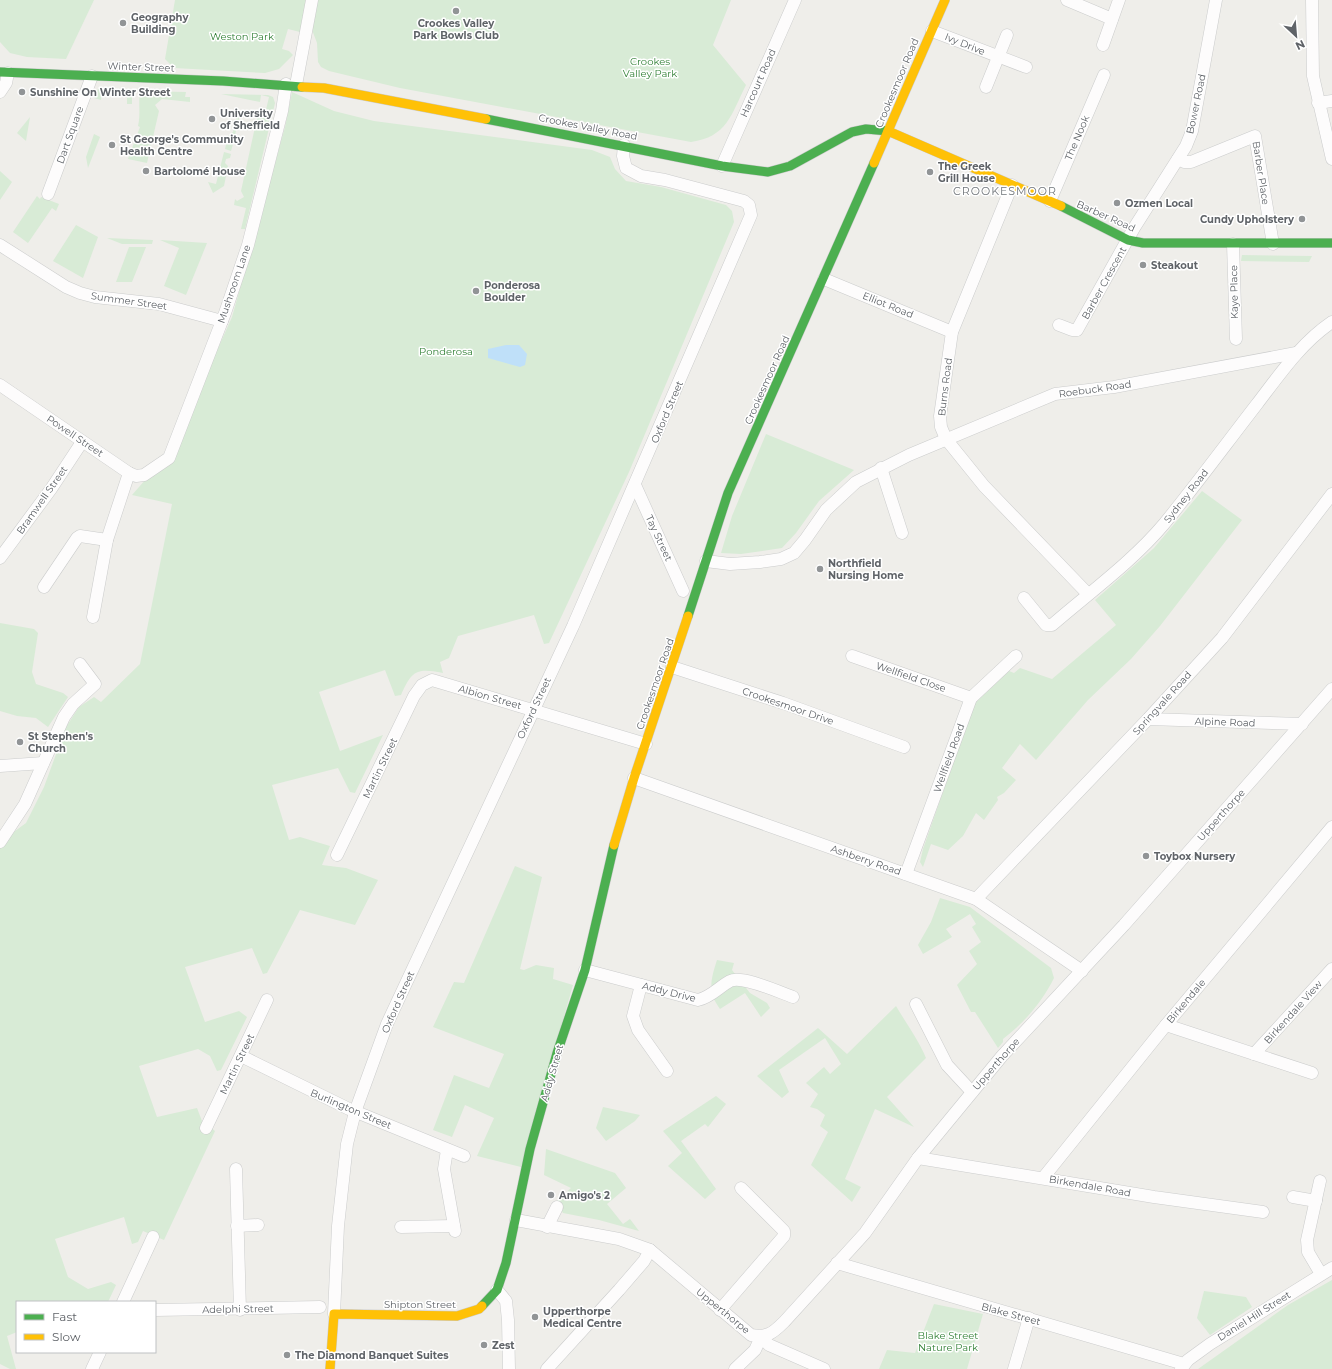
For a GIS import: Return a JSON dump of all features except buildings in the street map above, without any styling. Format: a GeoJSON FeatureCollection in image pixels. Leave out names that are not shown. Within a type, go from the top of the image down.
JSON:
{"type":"FeatureCollection","features":[{"type":"Feature","properties":{"kind":"street","name":"Mushroom Lane"},"geometry":{"type":"LineString","coordinates":[[129,473],[136,476],[144,476],[153,471],[169,458],[222,322],[248,245],[282,111],[285,84],[312,0]]}},
{"type":"Feature","properties":{"kind":"street","name":"Harcourt Road"},"geometry":{"type":"LineString","coordinates":[[722,166],[795,0]]}},
{"type":"Feature","properties":{"kind":"street","name":"Crookesmoor Road"},"geometry":{"type":"LineString","coordinates":[[634,778],[672,667],[728,493],[824,279],[945,0]]}},
{"type":"Feature","properties":{"kind":"street"},"geometry":{"type":"LineString","coordinates":[[1067,0],[1112,19]]}},
{"type":"Feature","properties":{"kind":"street"},"geometry":{"type":"LineString","coordinates":[[1103,45],[1119,0]]}},
{"type":"Feature","properties":{"kind":"street","name":"Bower Road"},"geometry":{"type":"LineString","coordinates":[[1128,240],[1186,146],[1192,131],[1216,0]]}},
{"type":"Feature","properties":{"kind":"street"},"geometry":{"type":"LineString","coordinates":[[1312,0],[1313,76],[1332,159]]}},
{"type":"Feature","properties":{"kind":"street","name":"Ivy Drive"},"geometry":{"type":"LineString","coordinates":[[932,30],[1026,67]]}},
{"type":"Feature","properties":{"kind":"street","name":"Ivy Drive"},"geometry":{"type":"LineString","coordinates":[[998,57],[1007,35]]}},
{"type":"Feature","properties":{"kind":"street"},"geometry":{"type":"LineString","coordinates":[[986,88],[998,57]]}},
{"type":"Feature","properties":{"kind":"street","name":"Winter Street"},"geometry":{"type":"LineString","coordinates":[[4,72],[285,84]]}},
{"type":"Feature","properties":{"kind":"street"},"geometry":{"type":"LineString","coordinates":[[0,92],[6,83],[4,72]]}},
{"type":"Feature","properties":{"kind":"street","name":"The Nook"},"geometry":{"type":"LineString","coordinates":[[1050,201],[1104,75]]}},
{"type":"Feature","properties":{"kind":"street","name":"Dart Square"},"geometry":{"type":"LineString","coordinates":[[48,194],[92,76]]}},
{"type":"Feature","properties":{"kind":"street","name":"Crookes Valley Road"},"geometry":{"type":"LineString","coordinates":[[285,84],[339,90],[624,145],[722,166],[768,172],[780,170],[852,132],[866,129],[889,131]]}},
{"type":"Feature","properties":{"kind":"street"},"geometry":{"type":"LineString","coordinates":[[1318,102],[1332,101]]}},
{"type":"Feature","properties":{"kind":"street","name":"Barber Road"},"geometry":{"type":"LineString","coordinates":[[889,131],[1050,201],[1128,240],[1144,243],[1332,243]]}},
{"type":"Feature","properties":{"kind":"street","name":"Barber Place"},"geometry":{"type":"LineString","coordinates":[[1178,159],[1191,162],[1255,136],[1273,244]]}},
{"type":"Feature","properties":{"kind":"street","name":"Oxford Street"},"geometry":{"type":"LineString","coordinates":[[330,1369],[338,1226],[343,1174],[354,1112],[387,1024],[552,669],[635,485],[751,215],[749,205],[744,202],[665,180],[641,176],[626,168],[623,156],[624,145]]}},
{"type":"Feature","properties":{"kind":"street","name":"Burns Road"},"geometry":{"type":"LineString","coordinates":[[1012,184],[952,332],[940,416],[941,427],[946,439],[984,486],[1088,594]]}},
{"type":"Feature","properties":{"kind":"street","name":"Barber Crescent"},"geometry":{"type":"LineString","coordinates":[[1059,325],[1072,330],[1077,330],[1128,240]]}},
{"type":"Feature","properties":{"kind":"street","name":"Kaye Place"},"geometry":{"type":"LineString","coordinates":[[1233,244],[1236,339]]}},
{"type":"Feature","properties":{"kind":"street","name":"Summer Street"},"geometry":{"type":"LineString","coordinates":[[0,245],[66,287],[80,293],[95,298],[159,304],[222,322]]}},
{"type":"Feature","properties":{"kind":"street","name":"Elliot Road"},"geometry":{"type":"LineString","coordinates":[[824,279],[952,332]]}},
{"type":"Feature","properties":{"kind":"street","name":"Sydney Road"},"geometry":{"type":"LineString","coordinates":[[1024,598],[1046,625],[1050,626],[1143,547],[1163,525],[1296,353],[1321,329],[1332,322]]}},
{"type":"Feature","properties":{"kind":"street","name":"Roebuck Road"},"geometry":{"type":"LineString","coordinates":[[706,561],[730,564],[760,562],[781,559],[794,553],[826,510],[840,495],[856,482],[881,468],[946,439],[1055,394],[1114,387],[1296,353]]}},
{"type":"Feature","properties":{"kind":"street","name":"Powell Street"},"geometry":{"type":"LineString","coordinates":[[0,384],[129,473]]}},
{"type":"Feature","properties":{"kind":"street","name":"Bramwell Street"},"geometry":{"type":"LineString","coordinates":[[0,558],[51,489],[82,442]]}},
{"type":"Feature","properties":{"kind":"street"},"geometry":{"type":"LineString","coordinates":[[881,468],[902,533]]}},
{"type":"Feature","properties":{"kind":"street"},"geometry":{"type":"LineString","coordinates":[[93,617],[107,540],[129,473]]}},
{"type":"Feature","properties":{"kind":"street","name":"Tay Street"},"geometry":{"type":"LineString","coordinates":[[635,485],[683,591]]}},
{"type":"Feature","properties":{"kind":"street","name":"Springvale Road"},"geometry":{"type":"LineString","coordinates":[[976,899],[1148,719],[1222,638],[1332,494]]}},
{"type":"Feature","properties":{"kind":"street"},"geometry":{"type":"LineString","coordinates":[[44,587],[77,538],[80,536],[107,540]]}},
{"type":"Feature","properties":{"kind":"street","name":"Wellfield Close"},"geometry":{"type":"LineString","coordinates":[[852,656],[971,698]]}},
{"type":"Feature","properties":{"kind":"street","name":"Wellfield Road"},"geometry":{"type":"LineString","coordinates":[[906,874],[971,698],[1016,656]]}},
{"type":"Feature","properties":{"kind":"street"},"geometry":{"type":"LineString","coordinates":[[1,838],[25,804],[64,717],[73,704],[95,684],[80,664]]}},
{"type":"Feature","properties":{"kind":"street","name":"Crookesmoor Drive"},"geometry":{"type":"LineString","coordinates":[[672,667],[783,703],[904,747]]}},
{"type":"Feature","properties":{"kind":"street","name":"Albion Street"},"geometry":{"type":"LineString","coordinates":[[425,682],[432,680],[646,744]]}},
{"type":"Feature","properties":{"kind":"street","name":"Martin Street"},"geometry":{"type":"LineString","coordinates":[[337,855],[414,696],[425,682]]}},
{"type":"Feature","properties":{"kind":"street","name":"Upperthorpe"},"geometry":{"type":"LineString","coordinates":[[516,1220],[619,1240],[650,1250],[751,1335],[761,1337],[770,1334],[784,1322],[865,1233],[918,1158],[1002,1056],[1082,971],[1332,689]]}},
{"type":"Feature","properties":{"kind":"street","name":"Alpine Road"},"geometry":{"type":"LineString","coordinates":[[1148,719],[1302,724]]}},
{"type":"Feature","properties":{"kind":"street"},"geometry":{"type":"LineString","coordinates":[[0,766],[43,763]]}},
{"type":"Feature","properties":{"kind":"street","name":"Ashberry Road"},"geometry":{"type":"LineString","coordinates":[[634,778],[976,899],[1082,971]]}},
{"type":"Feature","properties":{"kind":"street","name":"Addy Street"},"geometry":{"type":"LineString","coordinates":[[497,1290],[506,1263],[530,1149],[557,1053],[585,970],[615,842],[634,778]]}},
{"type":"Feature","properties":{"kind":"street","name":"Birkendale"},"geometry":{"type":"LineString","coordinates":[[1043,1178],[1166,1026],[1332,827]]}},
{"type":"Feature","properties":{"kind":"street","name":"Birkendale View"},"geometry":{"type":"LineString","coordinates":[[1254,1054],[1332,969]]}},
{"type":"Feature","properties":{"kind":"street","name":"Addy Drive"},"geometry":{"type":"LineString","coordinates":[[585,970],[698,1000],[709,996],[729,981],[740,978],[792,997]]}},
{"type":"Feature","properties":{"kind":"street"},"geometry":{"type":"LineString","coordinates":[[641,985],[634,1016],[638,1030],[667,1071]]}},
{"type":"Feature","properties":{"kind":"street","name":"Martin Street"},"geometry":{"type":"LineString","coordinates":[[206,1128],[268,1000]]}},
{"type":"Feature","properties":{"kind":"street"},"geometry":{"type":"LineString","coordinates":[[916,1004],[947,1065],[972,1092]]}},
{"type":"Feature","properties":{"kind":"street","name":"Birkendale View"},"geometry":{"type":"LineString","coordinates":[[1166,1026],[1312,1073]]}},
{"type":"Feature","properties":{"kind":"street","name":"Burlington Street"},"geometry":{"type":"LineString","coordinates":[[241,1056],[354,1112],[464,1156]]}},
{"type":"Feature","properties":{"kind":"street"},"geometry":{"type":"LineString","coordinates":[[401,1227],[455,1228],[444,1169],[447,1150]]}},
{"type":"Feature","properties":{"kind":"street","name":"Birkendale Road"},"geometry":{"type":"LineString","coordinates":[[918,1158],[1154,1197],[1263,1212]]}},
{"type":"Feature","properties":{"kind":"street"},"geometry":{"type":"LineString","coordinates":[[236,1169],[240,1310]]}},
{"type":"Feature","properties":{"kind":"street"},"geometry":{"type":"LineString","coordinates":[[1320,1181],[1307,1240],[1308,1252],[1321,1274]]}},
{"type":"Feature","properties":{"kind":"street"},"geometry":{"type":"LineString","coordinates":[[720,1310],[784,1236],[784,1231],[741,1188]]}},
{"type":"Feature","properties":{"kind":"street"},"geometry":{"type":"LineString","coordinates":[[1293,1197],[1316,1201]]}},
{"type":"Feature","properties":{"kind":"street"},"geometry":{"type":"LineString","coordinates":[[547,1226],[557,1207]]}},
{"type":"Feature","properties":{"kind":"street"},"geometry":{"type":"LineString","coordinates":[[238,1226],[258,1225]]}},
{"type":"Feature","properties":{"kind":"street"},"geometry":{"type":"LineString","coordinates":[[123,1301],[153,1237]]}},
{"type":"Feature","properties":{"kind":"street"},"geometry":{"type":"LineString","coordinates":[[547,1369],[619,1290],[644,1261],[650,1250]]}},
{"type":"Feature","properties":{"kind":"street","name":"Blake Street"},"geometry":{"type":"LineString","coordinates":[[837,1263],[1029,1318],[1182,1366]]}},
{"type":"Feature","properties":{"kind":"street","name":"Daniel Hill Street"},"geometry":{"type":"LineString","coordinates":[[1182,1366],[1210,1344],[1332,1268]]}},
{"type":"Feature","properties":{"kind":"street"},"geometry":{"type":"LineString","coordinates":[[497,1290],[506,1301],[509,1369]]}},
{"type":"Feature","properties":{"kind":"street","name":"Shipton Street"},"geometry":{"type":"LineString","coordinates":[[334,1314],[457,1316],[478,1309],[497,1290]]}},
{"type":"Feature","properties":{"kind":"street","name":"Adelphi Street"},"geometry":{"type":"LineString","coordinates":[[156,1310],[240,1310],[320,1307]]}},
{"type":"Feature","properties":{"kind":"street"},"geometry":{"type":"LineString","coordinates":[[1014,1369],[1029,1318]]}},
{"type":"Feature","properties":{"kind":"street"},"geometry":{"type":"LineString","coordinates":[[735,1369],[755,1350],[761,1337],[769,1346],[824,1369]]}},
{"type":"Feature","properties":{"kind":"street"},"geometry":{"type":"LineString","coordinates":[[92,1369],[100,1353]]}},
{"type":"Feature","properties":{"kind":"green space"},"geometry":{"type":"Polygon","coordinates":[[[0,0],[94,0],[66,59],[27,57],[10,53],[0,42],[0,0]]]}},
{"type":"Feature","properties":{"kind":"green space","name":"Weston Park"},"geometry":{"type":"Polygon","coordinates":[[[175,0],[307,0],[300,32],[288,29],[282,49],[289,51],[293,55],[279,69],[265,73],[174,68],[165,59],[175,0]]]}},
{"type":"Feature","properties":{"kind":"green space","name":"Crookes Valley Park"},"geometry":{"type":"Polygon","coordinates":[[[318,0],[731,0],[713,45],[746,85],[731,115],[720,130],[713,135],[691,142],[400,88],[329,71],[321,67],[318,62],[317,43],[311,27],[318,0]]]}},
{"type":"Feature","properties":{"kind":"green space"},"geometry":{"type":"Polygon","coordinates":[[[98,89],[132,90],[132,104],[127,104],[127,93],[102,92],[101,100],[94,98],[98,89]]]}},
{"type":"Feature","properties":{"kind":"green space"},"geometry":{"type":"Polygon","coordinates":[[[140,91],[186,92],[185,97],[190,97],[190,102],[162,99],[155,105],[159,111],[147,163],[128,159],[140,127],[138,126],[140,91]]]}},
{"type":"Feature","properties":{"kind":"green space","name":"Ponderosa"},"geometry":{"type":"Polygon","coordinates":[[[292,92],[334,111],[374,121],[592,150],[610,157],[615,169],[626,181],[661,187],[726,205],[732,211],[734,222],[629,472],[549,643],[544,644],[534,615],[458,636],[449,658],[440,662],[443,673],[421,671],[416,673],[409,680],[401,695],[395,696],[385,670],[319,692],[340,751],[383,735],[355,793],[350,792],[338,768],[272,785],[289,840],[300,837],[330,846],[322,865],[346,868],[378,880],[355,925],[300,910],[267,973],[263,974],[252,948],[185,967],[205,1022],[239,1011],[247,1017],[221,1070],[217,1071],[210,1056],[198,1049],[139,1066],[157,1117],[197,1108],[202,1121],[215,1131],[164,1240],[143,1231],[138,1242],[132,1244],[124,1217],[55,1239],[68,1277],[88,1289],[111,1282],[116,1285],[108,1301],[16,1301],[16,1332],[7,1336],[16,1369],[10,1369],[0,1364],[0,842],[26,823],[44,787],[66,727],[79,707],[94,697],[101,702],[140,664],[172,504],[132,495],[153,471],[169,458],[232,317],[285,127],[292,92]]]}},
{"type":"Feature","properties":{"kind":"green space"},"geometry":{"type":"Polygon","coordinates":[[[221,94],[268,95],[273,97],[275,103],[245,229],[241,229],[246,208],[234,205],[235,199],[237,201],[244,197],[241,191],[257,118],[264,118],[269,97],[261,95],[260,102],[221,94]]]}},
{"type":"Feature","properties":{"kind":"green space"},"geometry":{"type":"Polygon","coordinates":[[[236,108],[240,114],[235,135],[231,137],[230,141],[233,144],[231,151],[225,149],[228,136],[233,132],[237,115],[234,110],[236,108]]]}},
{"type":"Feature","properties":{"kind":"green space"},"geometry":{"type":"Polygon","coordinates":[[[30,117],[26,141],[17,133],[30,117]]]}},
{"type":"Feature","properties":{"kind":"green space"},"geometry":{"type":"Polygon","coordinates":[[[94,134],[100,137],[88,168],[86,157],[94,134]]]}},
{"type":"Feature","properties":{"kind":"green space"},"geometry":{"type":"Polygon","coordinates":[[[224,152],[231,154],[230,158],[226,159],[225,163],[228,166],[224,186],[213,193],[208,182],[216,184],[224,152]]]}},
{"type":"Feature","properties":{"kind":"green space"},"geometry":{"type":"Polygon","coordinates":[[[0,171],[12,182],[0,200],[0,171]]]}},
{"type":"Feature","properties":{"kind":"green space"},"geometry":{"type":"Polygon","coordinates":[[[37,196],[40,199],[41,197],[59,204],[56,211],[52,208],[28,243],[13,232],[37,196]]]}},
{"type":"Feature","properties":{"kind":"green space"},"geometry":{"type":"Polygon","coordinates":[[[76,225],[98,237],[83,278],[53,261],[76,225]]]}},
{"type":"Feature","properties":{"kind":"green space"},"geometry":{"type":"Polygon","coordinates":[[[107,238],[153,240],[152,244],[122,244],[107,238]]]}},
{"type":"Feature","properties":{"kind":"green space"},"geometry":{"type":"Polygon","coordinates":[[[160,240],[207,243],[186,295],[164,286],[179,248],[160,240]]]}},
{"type":"Feature","properties":{"kind":"green space"},"geometry":{"type":"Polygon","coordinates":[[[129,247],[146,247],[132,282],[116,282],[129,247]]]}},
{"type":"Feature","properties":{"kind":"green space"},"geometry":{"type":"Polygon","coordinates":[[[1242,255],[1312,256],[1309,262],[1241,261],[1242,255]]]}},
{"type":"Feature","properties":{"kind":"green space"},"geometry":{"type":"Polygon","coordinates":[[[766,434],[854,470],[819,501],[796,533],[782,548],[741,554],[721,553],[732,516],[766,434]]]}},
{"type":"Feature","properties":{"kind":"green space"},"geometry":{"type":"Polygon","coordinates":[[[1202,491],[1242,520],[1160,626],[1131,659],[1088,700],[1036,760],[1020,744],[1002,768],[1016,780],[1004,793],[997,797],[998,800],[984,820],[976,813],[963,836],[948,850],[931,844],[923,867],[920,862],[923,849],[974,704],[1009,671],[1014,673],[1020,668],[1052,679],[1116,625],[1095,600],[1154,548],[1202,491]]]}},
{"type":"Feature","properties":{"kind":"green space"},"geometry":{"type":"Polygon","coordinates":[[[0,623],[34,629],[38,633],[32,672],[36,684],[63,693],[68,697],[48,727],[36,718],[17,716],[0,711],[0,623]]]}},
{"type":"Feature","properties":{"kind":"green space"},"geometry":{"type":"Polygon","coordinates":[[[515,866],[542,877],[520,969],[524,970],[536,965],[554,968],[553,979],[573,985],[521,1167],[477,1156],[494,1118],[465,1105],[452,1137],[433,1130],[454,1075],[489,1088],[504,1054],[433,1027],[454,982],[464,983],[515,866]]]}},
{"type":"Feature","properties":{"kind":"green space"},"geometry":{"type":"Polygon","coordinates":[[[940,898],[970,907],[1051,968],[1054,978],[1044,995],[1025,1019],[1003,1039],[1003,1042],[998,1048],[975,1012],[971,1012],[957,985],[977,964],[969,951],[981,942],[972,927],[976,924],[970,914],[946,929],[952,937],[923,954],[918,945],[931,922],[940,898]]]}},
{"type":"Feature","properties":{"kind":"green space"},"geometry":{"type":"Polygon","coordinates":[[[717,960],[734,963],[732,970],[750,993],[767,1003],[770,1008],[761,1017],[745,993],[720,1009],[713,997],[711,985],[717,960]]]}},
{"type":"Feature","properties":{"kind":"green space"},"geometry":{"type":"Polygon","coordinates":[[[896,1006],[926,1058],[887,1097],[914,1127],[875,1109],[845,1179],[861,1187],[852,1202],[811,1165],[828,1132],[820,1126],[825,1115],[817,1109],[810,1107],[818,1094],[806,1083],[824,1067],[830,1074],[841,1064],[825,1038],[779,1070],[789,1092],[782,1098],[757,1076],[818,1028],[847,1054],[896,1006]]]}},
{"type":"Feature","properties":{"kind":"green space"},"geometry":{"type":"Polygon","coordinates":[[[716,1096],[726,1104],[708,1127],[705,1124],[681,1141],[716,1189],[705,1199],[668,1166],[682,1153],[663,1131],[716,1096]]]}},
{"type":"Feature","properties":{"kind":"green space"},"geometry":{"type":"Polygon","coordinates":[[[603,1107],[640,1115],[635,1121],[606,1141],[596,1128],[603,1107]]]}},
{"type":"Feature","properties":{"kind":"green space"},"geometry":{"type":"Polygon","coordinates":[[[546,1149],[615,1173],[626,1188],[607,1204],[623,1224],[630,1219],[639,1231],[599,1220],[563,1213],[556,1202],[571,1188],[544,1175],[546,1149]]]}},
{"type":"Feature","properties":{"kind":"green space"},"geometry":{"type":"Polygon","coordinates":[[[1332,1280],[1332,1369],[1198,1369],[1288,1305],[1332,1280]]]}},
{"type":"Feature","properties":{"kind":"green space"},"geometry":{"type":"Polygon","coordinates":[[[1204,1291],[1246,1297],[1252,1307],[1210,1335],[1197,1318],[1204,1291]]]}},
{"type":"Feature","properties":{"kind":"green space","name":"Blake Street Nature Park"},"geometry":{"type":"Polygon","coordinates":[[[934,1304],[983,1314],[967,1369],[879,1369],[887,1350],[915,1353],[934,1304]]]}},
{"type":"Feature","properties":{"kind":"water"},"geometry":{"type":"Polygon","coordinates":[[[506,345],[519,345],[527,354],[525,365],[520,367],[488,358],[488,349],[506,345]]]}},
{"type":"Feature","properties":{"kind":"traffic: fast"},"geometry":{"type":"LineString","coordinates":[[0,72],[223,81],[302,87]]}},
{"type":"Feature","properties":{"kind":"traffic: fast"},"geometry":{"type":"LineString","coordinates":[[486,119],[722,166],[768,172],[790,166],[852,132],[866,129],[888,131]]}},
{"type":"Feature","properties":{"kind":"traffic: fast"},"geometry":{"type":"LineString","coordinates":[[688,616],[728,493],[874,163]]}},
{"type":"Feature","properties":{"kind":"traffic: fast"},"geometry":{"type":"LineString","coordinates":[[1061,206],[1128,240],[1143,243],[1332,243]]}},
{"type":"Feature","properties":{"kind":"traffic: fast"},"geometry":{"type":"LineString","coordinates":[[482,1306],[497,1290],[506,1263],[530,1149],[557,1053],[585,970],[614,845]]}},
{"type":"Feature","properties":{"kind":"traffic: slow"},"geometry":{"type":"LineString","coordinates":[[874,163],[945,0]]}},
{"type":"Feature","properties":{"kind":"traffic: slow"},"geometry":{"type":"LineString","coordinates":[[302,87],[324,88],[486,119]]}},
{"type":"Feature","properties":{"kind":"traffic: slow"},"geometry":{"type":"LineString","coordinates":[[888,131],[1061,206]]}},
{"type":"Feature","properties":{"kind":"traffic: slow"},"geometry":{"type":"LineString","coordinates":[[614,845],[634,778],[688,616]]}},
{"type":"Feature","properties":{"kind":"traffic: slow"},"geometry":{"type":"LineString","coordinates":[[330,1369],[334,1314],[457,1316],[479,1309],[482,1306]]}},
{"type":"Feature","properties":{"kind":"place","name":"Crookes Valley Park Bowls Club"},"geometry":{"type":"Point","coordinates":[456,11]}},
{"type":"Feature","properties":{"kind":"place","name":"Geography Building"},"geometry":{"type":"Point","coordinates":[123,23]}},
{"type":"Feature","properties":{"kind":"place","name":"Sunshine On Winter Street"},"geometry":{"type":"Point","coordinates":[22,92]}},
{"type":"Feature","properties":{"kind":"place","name":"University of Sheffield"},"geometry":{"type":"Point","coordinates":[212,119]}},
{"type":"Feature","properties":{"kind":"place","name":"St George's Community Health Centre"},"geometry":{"type":"Point","coordinates":[112,145]}},
{"type":"Feature","properties":{"kind":"place","name":"Bartolomé House"},"geometry":{"type":"Point","coordinates":[146,171]}},
{"type":"Feature","properties":{"kind":"place","name":"The Greek Grill House"},"geometry":{"type":"Point","coordinates":[930,172]}},
{"type":"Feature","properties":{"kind":"place","name":"Ozmen Local"},"geometry":{"type":"Point","coordinates":[1117,203]}},
{"type":"Feature","properties":{"kind":"place","name":"Cundy Upholstery"},"geometry":{"type":"Point","coordinates":[1302,219]}},
{"type":"Feature","properties":{"kind":"place","name":"Steakout"},"geometry":{"type":"Point","coordinates":[1143,265]}},
{"type":"Feature","properties":{"kind":"place","name":"Ponderosa Boulder"},"geometry":{"type":"Point","coordinates":[476,291]}},
{"type":"Feature","properties":{"kind":"place","name":"Northfield Nursing Home"},"geometry":{"type":"Point","coordinates":[820,569]}},
{"type":"Feature","properties":{"kind":"place","name":"St Stephen's Church"},"geometry":{"type":"Point","coordinates":[20,742]}},
{"type":"Feature","properties":{"kind":"place","name":"Toybox Nursery"},"geometry":{"type":"Point","coordinates":[1146,856]}},
{"type":"Feature","properties":{"kind":"place","name":"Amigo's 2"},"geometry":{"type":"Point","coordinates":[551,1195]}},
{"type":"Feature","properties":{"kind":"place","name":"Upperthorpe Medical Centre"},"geometry":{"type":"Point","coordinates":[535,1317]}},
{"type":"Feature","properties":{"kind":"place","name":"Zest"},"geometry":{"type":"Point","coordinates":[484,1345]}},
{"type":"Feature","properties":{"kind":"place","name":"The Diamond Banquet Suites"},"geometry":{"type":"Point","coordinates":[287,1355]}},
{"type":"Feature","properties":{"kind":"district","name":"CROOKESMOOR"},"geometry":{"type":"Point","coordinates":[1005,191]}}]}
